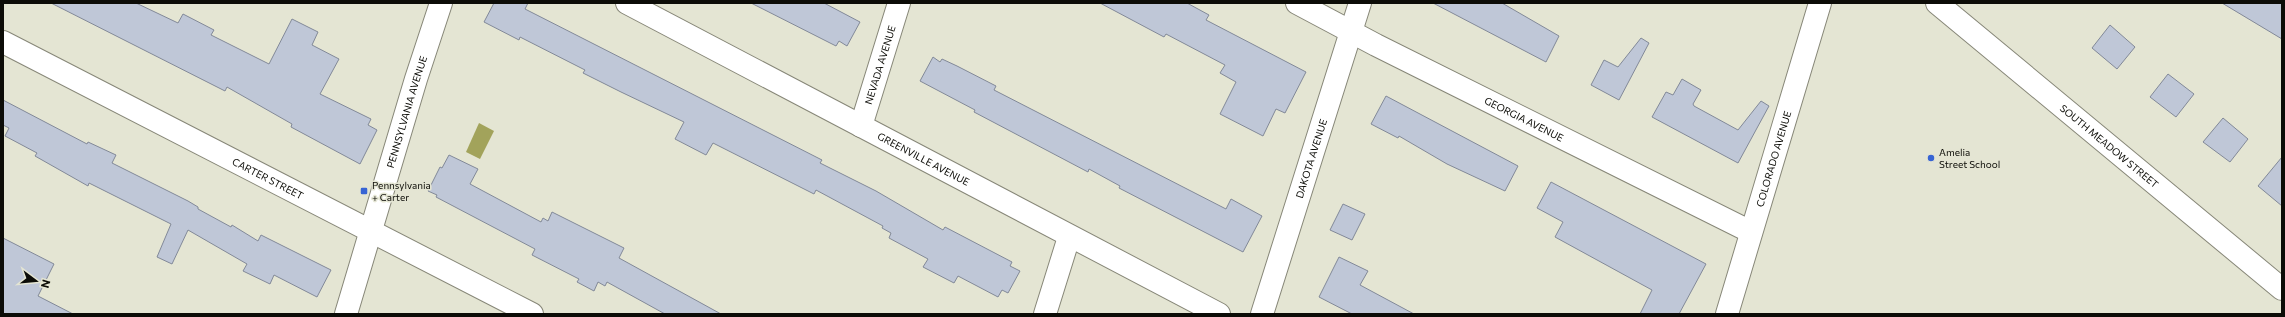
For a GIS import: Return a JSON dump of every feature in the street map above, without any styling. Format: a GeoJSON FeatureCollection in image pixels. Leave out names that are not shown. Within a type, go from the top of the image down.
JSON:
{"type":"FeatureCollection","features":[{"type":"Feature","properties":{"kind":"street","name":"PENNSYLVANIA AVENUE"},"geometry":{"type":"LineString","coordinates":[[346,314],[372,232],[416,79],[441,3]]}},
{"type":"Feature","properties":{"kind":"street","name":"GREENVILLE AVENUE"},"geometry":{"type":"LineString","coordinates":[[627,3],[1069,237],[1219,314]]}},
{"type":"Feature","properties":{"kind":"street","name":"NEVADA AVENUE"},"geometry":{"type":"LineString","coordinates":[[861,126],[899,3]]}},
{"type":"Feature","properties":{"kind":"street","name":"GEORGIA AVENUE"},"geometry":{"type":"LineString","coordinates":[[1298,3],[1751,232]]}},
{"type":"Feature","properties":{"kind":"street","name":"DAKOTA AVENUE"},"geometry":{"type":"LineString","coordinates":[[1262,314],[1360,3]]}},
{"type":"Feature","properties":{"kind":"street","name":"COLORADO AVENUE"},"geometry":{"type":"LineString","coordinates":[[1728,314],[1751,232],[1820,3]]}},
{"type":"Feature","properties":{"kind":"street","name":"SOUTH MEADOW STREET"},"geometry":{"type":"LineString","coordinates":[[1936,3],[2282,289]]}},
{"type":"Feature","properties":{"kind":"street","name":"CARTER STREET"},"geometry":{"type":"LineString","coordinates":[[3,42],[532,314]]}},
{"type":"Feature","properties":{"kind":"street"},"geometry":{"type":"LineString","coordinates":[[1045,314],[1069,237]]}},
{"type":"Feature","properties":{"kind":"shaded area"},"geometry":{"type":"Polygon","coordinates":[[[479,123],[494,131],[480,159],[466,152],[479,123]]]}},
{"type":"Feature","properties":{"kind":"building"},"geometry":{"type":"Polygon","coordinates":[[[51,3],[136,3],[178,23],[183,14],[214,30],[211,35],[269,64],[292,19],[318,32],[312,45],[339,59],[320,94],[371,119],[368,125],[377,130],[360,164],[291,127],[292,124],[227,87],[225,91],[51,3]]]}},
{"type":"Feature","properties":{"kind":"building"},"geometry":{"type":"Polygon","coordinates":[[[494,3],[528,3],[525,9],[822,160],[820,163],[876,191],[943,230],[945,227],[1012,262],[1010,266],[1020,271],[1008,293],[1002,290],[998,297],[958,276],[954,283],[923,267],[928,259],[889,238],[891,233],[882,228],[883,226],[816,190],[814,194],[713,143],[706,155],[675,139],[684,122],[583,73],[585,70],[520,37],[519,40],[484,22],[494,3]]]}},
{"type":"Feature","properties":{"kind":"building"},"geometry":{"type":"Polygon","coordinates":[[[751,3],[824,3],[860,22],[847,46],[839,41],[836,46],[751,3]]]}},
{"type":"Feature","properties":{"kind":"building"},"geometry":{"type":"Polygon","coordinates":[[[1100,3],[1187,3],[1209,15],[1206,20],[1306,72],[1285,113],[1276,109],[1263,136],[1220,114],[1236,82],[1220,73],[1225,65],[1166,34],[1164,37],[1100,3]]]}},
{"type":"Feature","properties":{"kind":"building"},"geometry":{"type":"Polygon","coordinates":[[[1433,3],[1502,3],[1559,36],[1546,62],[1433,3]]]}},
{"type":"Feature","properties":{"kind":"building"},"geometry":{"type":"Polygon","coordinates":[[[2222,3],[2282,3],[2282,39],[2222,3]]]}},
{"type":"Feature","properties":{"kind":"building"},"geometry":{"type":"Polygon","coordinates":[[[2110,25],[2135,47],[2117,69],[2092,48],[2110,25]]]}},
{"type":"Feature","properties":{"kind":"building"},"geometry":{"type":"Polygon","coordinates":[[[1641,38],[1649,43],[1619,100],[1591,85],[1604,60],[1618,67],[1641,38]]]}},
{"type":"Feature","properties":{"kind":"building"},"geometry":{"type":"Polygon","coordinates":[[[933,57],[940,62],[942,59],[996,86],[994,90],[1226,209],[1231,199],[1262,216],[1243,252],[1119,188],[1120,186],[1089,169],[1088,172],[974,112],[975,110],[920,81],[933,57]]]}},
{"type":"Feature","properties":{"kind":"building"},"geometry":{"type":"Polygon","coordinates":[[[2168,74],[2194,94],[2176,117],[2150,97],[2168,74]]]}},
{"type":"Feature","properties":{"kind":"building"},"geometry":{"type":"Polygon","coordinates":[[[1682,79],[1701,90],[1693,104],[1694,106],[1738,130],[1761,101],[1769,106],[1738,163],[1652,117],[1666,92],[1673,95],[1682,79]]]}},
{"type":"Feature","properties":{"kind":"building"},"geometry":{"type":"Polygon","coordinates":[[[1386,96],[1518,166],[1505,191],[1447,164],[1399,136],[1398,138],[1371,124],[1386,96]]]}},
{"type":"Feature","properties":{"kind":"building"},"geometry":{"type":"Polygon","coordinates":[[[3,100],[87,144],[88,142],[116,155],[112,163],[188,201],[198,207],[198,209],[231,227],[232,225],[258,241],[261,235],[331,270],[317,297],[274,275],[270,284],[243,271],[247,264],[188,230],[172,264],[157,257],[171,224],[89,183],[88,186],[35,156],[37,153],[5,136],[9,128],[3,125],[3,100]]]}},
{"type":"Feature","properties":{"kind":"building"},"geometry":{"type":"Polygon","coordinates":[[[2223,118],[2248,139],[2230,162],[2203,142],[2223,118]]]}},
{"type":"Feature","properties":{"kind":"building"},"geometry":{"type":"Polygon","coordinates":[[[449,155],[478,169],[470,184],[541,222],[543,218],[548,221],[552,212],[624,248],[619,258],[721,314],[665,314],[607,282],[605,286],[598,282],[594,291],[577,282],[579,279],[532,255],[535,249],[436,197],[437,195],[428,191],[440,167],[442,168],[449,155]]]}},
{"type":"Feature","properties":{"kind":"building"},"geometry":{"type":"Polygon","coordinates":[[[2282,157],[2282,206],[2258,186],[2282,157]]]}},
{"type":"Feature","properties":{"kind":"building"},"geometry":{"type":"Polygon","coordinates":[[[1551,182],[1706,264],[1679,314],[1640,314],[1652,290],[1555,237],[1563,222],[1537,208],[1551,182]]]}},
{"type":"Feature","properties":{"kind":"building"},"geometry":{"type":"Polygon","coordinates":[[[1343,204],[1365,214],[1352,240],[1330,230],[1343,204]]]}},
{"type":"Feature","properties":{"kind":"building"},"geometry":{"type":"Polygon","coordinates":[[[3,238],[54,264],[38,296],[73,314],[3,314],[3,238]]]}},
{"type":"Feature","properties":{"kind":"building"},"geometry":{"type":"Polygon","coordinates":[[[1339,257],[1368,271],[1360,285],[1414,314],[1352,314],[1319,297],[1339,257]]]}},
{"type":"Feature","properties":{"kind":"place","name":"Amelia Street School"},"geometry":{"type":"Point","coordinates":[1931,158]}},
{"type":"Feature","properties":{"kind":"place","name":"Pennsylvania + Carter"},"geometry":{"type":"Point","coordinates":[364,191]}}]}
